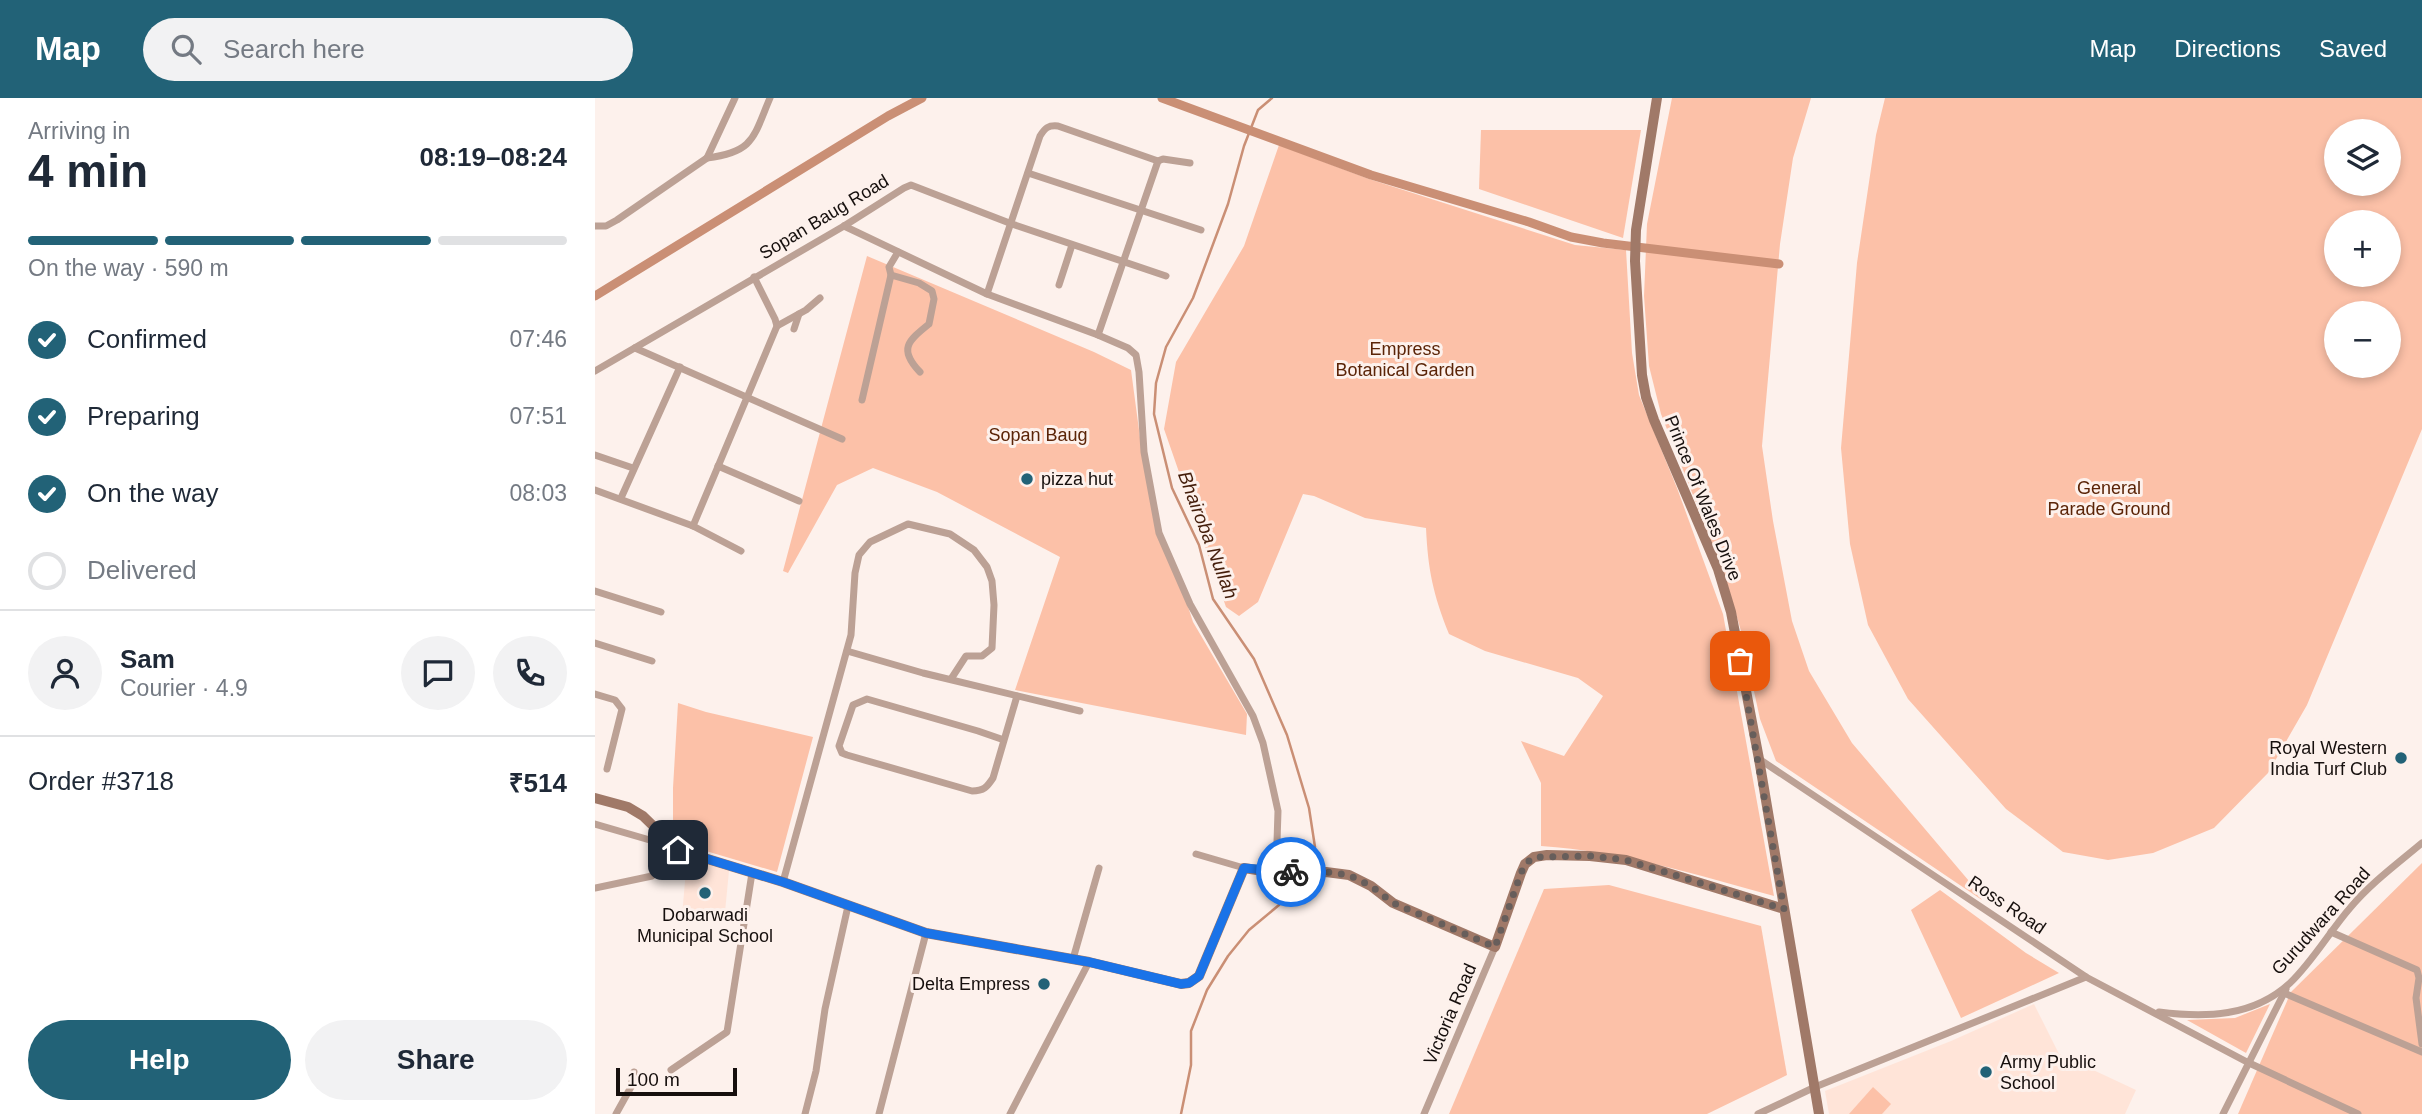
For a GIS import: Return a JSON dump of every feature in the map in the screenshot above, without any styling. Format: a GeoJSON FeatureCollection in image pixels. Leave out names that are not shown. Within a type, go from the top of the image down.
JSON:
{"type":"FeatureCollection","features":[{"type":"Feature","properties":{"kind":"street"},"geometry":{"type":"LineString","coordinates":[[707,158],[735,98]]}},
{"type":"Feature","properties":{"kind":"street"},"geometry":{"type":"LineString","coordinates":[[595,226],[605,226],[617,220],[707,158],[730,155],[744,148],[753,139],[770,98]]}},
{"type":"Feature","properties":{"kind":"street","name":"Prince Of Wales Drive"},"geometry":{"type":"LineString","coordinates":[[1657,98],[1636,230],[1635,261],[1646,397],[1718,569],[1731,612],[1759,759],[1819,1114]]}},
{"type":"Feature","properties":{"kind":"street"},"geometry":{"type":"LineString","coordinates":[[987,294],[1039,136],[1050,125],[1158,161],[1163,159],[1190,163]]}},
{"type":"Feature","properties":{"kind":"street"},"geometry":{"type":"LineString","coordinates":[[1098,335],[1158,161]]}},
{"type":"Feature","properties":{"kind":"street"},"geometry":{"type":"LineString","coordinates":[[1028,173],[1201,230]]}},
{"type":"Feature","properties":{"kind":"street","name":"Sopan Baug Road"},"geometry":{"type":"LineString","coordinates":[[595,371],[911,185],[1012,224],[1166,276]]}},
{"type":"Feature","properties":{"kind":"street"},"geometry":{"type":"LineString","coordinates":[[844,226],[987,294],[1098,335],[1128,348],[1136,355],[1144,452],[1159,533],[1190,604],[1253,716],[1263,743],[1278,811],[1282,872]]}},
{"type":"Feature","properties":{"kind":"street"},"geometry":{"type":"LineString","coordinates":[[1059,285],[1072,245]]}},
{"type":"Feature","properties":{"kind":"street"},"geometry":{"type":"LineString","coordinates":[[862,400],[891,275],[889,267],[898,252]]}},
{"type":"Feature","properties":{"kind":"street"},"geometry":{"type":"LineString","coordinates":[[891,275],[919,283],[932,291],[934,299],[929,324],[911,337],[907,351],[908,360],[920,372]]}},
{"type":"Feature","properties":{"kind":"street"},"geometry":{"type":"LineString","coordinates":[[693,526],[777,326],[754,277]]}},
{"type":"Feature","properties":{"kind":"street"},"geometry":{"type":"LineString","coordinates":[[777,326],[820,298]]}},
{"type":"Feature","properties":{"kind":"street"},"geometry":{"type":"LineString","coordinates":[[794,329],[800,313]]}},
{"type":"Feature","properties":{"kind":"street"},"geometry":{"type":"LineString","coordinates":[[635,348],[842,439]]}},
{"type":"Feature","properties":{"kind":"street"},"geometry":{"type":"LineString","coordinates":[[621,498],[680,367]]}},
{"type":"Feature","properties":{"kind":"street"},"geometry":{"type":"LineString","coordinates":[[595,455],[633,468]]}},
{"type":"Feature","properties":{"kind":"street"},"geometry":{"type":"LineString","coordinates":[[717,466],[799,501]]}},
{"type":"Feature","properties":{"kind":"street"},"geometry":{"type":"LineString","coordinates":[[595,491],[621,498],[693,526],[741,551]]}},
{"type":"Feature","properties":{"kind":"street"},"geometry":{"type":"LineString","coordinates":[[783,882],[847,651],[853,623],[855,573],[859,555],[870,542],[908,524],[950,534],[974,550],[987,567],[992,581],[995,606],[992,648],[982,656],[966,656],[951,679]]}},
{"type":"Feature","properties":{"kind":"street"},"geometry":{"type":"LineString","coordinates":[[595,591],[661,612]]}},
{"type":"Feature","properties":{"kind":"street"},"geometry":{"type":"LineString","coordinates":[[595,643],[652,662]]}},
{"type":"Feature","properties":{"kind":"street"},"geometry":{"type":"LineString","coordinates":[[847,651],[1080,711]]}},
{"type":"Feature","properties":{"kind":"street"},"geometry":{"type":"LineString","coordinates":[[595,694],[615,700],[622,709],[607,769]]}},
{"type":"Feature","properties":{"kind":"street"},"geometry":{"type":"LineString","coordinates":[[1004,740],[978,730],[867,699],[853,705],[839,747],[842,753],[972,791],[980,791],[987,787],[993,778],[1017,696]]}},
{"type":"Feature","properties":{"kind":"street"},"geometry":{"type":"LineString","coordinates":[[828,721],[845,726]]}},
{"type":"Feature","properties":{"kind":"street","name":"Ross Road"},"geometry":{"type":"LineString","coordinates":[[1759,759],[2086,977],[2247,1062],[2358,1114]]}},
{"type":"Feature","properties":{"kind":"street"},"geometry":{"type":"LineString","coordinates":[[595,798],[628,807],[643,816],[669,845]]}},
{"type":"Feature","properties":{"kind":"street"},"geometry":{"type":"LineString","coordinates":[[595,824],[783,882],[926,933],[1089,962],[1181,984],[1199,976],[1244,868]]}},
{"type":"Feature","properties":{"kind":"street","name":"Gurudwara Road"},"geometry":{"type":"LineString","coordinates":[[2154,1012],[2194,1017],[2227,1013],[2255,1005],[2290,982],[2364,893],[2422,844]]}},
{"type":"Feature","properties":{"kind":"street"},"geometry":{"type":"LineString","coordinates":[[595,888],[652,876],[661,851],[669,845]]}},
{"type":"Feature","properties":{"kind":"street"},"geometry":{"type":"LineString","coordinates":[[1196,854],[1244,868],[1340,873],[1362,881],[1393,903],[1495,947]]}},
{"type":"Feature","properties":{"kind":"street","name":"Victoria Road"},"geometry":{"type":"LineString","coordinates":[[1425,1114],[1495,947],[1521,873],[1525,864],[1534,857],[1590,856],[1626,860],[1784,909]]}},
{"type":"Feature","properties":{"kind":"street"},"geometry":{"type":"LineString","coordinates":[[1073,959],[1100,868]]}},
{"type":"Feature","properties":{"kind":"street"},"geometry":{"type":"LineString","coordinates":[[671,1070],[727,1032],[752,873]]}},
{"type":"Feature","properties":{"kind":"street"},"geometry":{"type":"LineString","coordinates":[[805,1114],[848,906]]}},
{"type":"Feature","properties":{"kind":"street"},"geometry":{"type":"LineString","coordinates":[[2331,932],[2417,970],[2419,978],[2416,998],[2422,1044]]}},
{"type":"Feature","properties":{"kind":"street"},"geometry":{"type":"LineString","coordinates":[[879,1114],[926,933]]}},
{"type":"Feature","properties":{"kind":"street"},"geometry":{"type":"LineString","coordinates":[[1010,1114],[1089,962]]}},
{"type":"Feature","properties":{"kind":"street"},"geometry":{"type":"LineString","coordinates":[[1758,1114],[1815,1087],[2086,977]]}},
{"type":"Feature","properties":{"kind":"street"},"geometry":{"type":"LineString","coordinates":[[2223,1114],[2247,1062],[2290,982]]}},
{"type":"Feature","properties":{"kind":"street"},"geometry":{"type":"LineString","coordinates":[[2284,993],[2422,1052]]}},
{"type":"Feature","properties":{"kind":"street"},"geometry":{"type":"LineString","coordinates":[[616,1114],[631,1087],[634,1072]]}},
{"type":"Feature","properties":{"kind":"shaded area","name":"Dobarwadi Municipal School"},"geometry":{"type":"Polygon","coordinates":[[[687,858],[729,871],[724,922],[682,916],[687,858]]]}},
{"type":"Feature","properties":{"kind":"shaded area","name":"Army Public School"},"geometry":{"type":"Polygon","coordinates":[[[2034,1004],[2059,1054],[2136,1090],[2125,1114],[1829,1114],[1825,1091],[1951,1041],[2034,1004]]]}},
{"type":"Feature","properties":{"kind":"green space"},"geometry":{"type":"Polygon","coordinates":[[[1672,98],[1811,98],[1793,158],[1780,244],[1762,446],[1792,621],[1809,671],[1852,743],[1969,881],[1982,900],[1776,761],[1760,719],[1741,631],[1725,576],[1661,414],[1649,366],[1644,296],[1647,224],[1672,98]]]}},
{"type":"Feature","properties":{"kind":"green space","name":"General Parade Ground"},"geometry":{"type":"Polygon","coordinates":[[[1885,98],[2422,98],[2422,429],[2307,705],[2268,773],[2214,828],[2153,853],[2108,860],[2063,852],[2006,809],[1908,699],[1868,625],[1850,544],[1841,448],[1857,263],[1876,135],[1885,98]]]}},
{"type":"Feature","properties":{"kind":"green space"},"geometry":{"type":"Polygon","coordinates":[[[1481,130],[1641,130],[1623,238],[1479,189],[1481,130]]]}},
{"type":"Feature","properties":{"kind":"green space","name":"Empress Botanical Garden"},"geometry":{"type":"Polygon","coordinates":[[[1279,145],[1369,179],[1575,245],[1626,250],[1632,353],[1639,395],[1677,488],[1723,614],[1774,896],[1630,858],[1541,846],[1541,783],[1521,741],[1564,756],[1603,696],[1578,678],[1485,651],[1449,634],[1432,582],[1426,528],[1365,518],[1314,496],[1303,494],[1258,602],[1239,616],[1226,607],[1164,429],[1176,362],[1244,246],[1279,145]]]}},
{"type":"Feature","properties":{"kind":"green space","name":"Sopan Baug"},"geometry":{"type":"Polygon","coordinates":[[[867,256],[1131,370],[1143,460],[1159,537],[1182,588],[1193,622],[1247,714],[1246,735],[1015,690],[1060,557],[937,492],[873,468],[837,485],[788,573],[783,571],[867,256]]]}},
{"type":"Feature","properties":{"kind":"green space"},"geometry":{"type":"Polygon","coordinates":[[[678,703],[813,737],[777,872],[679,843],[673,833],[678,703]]]}},
{"type":"Feature","properties":{"kind":"green space"},"geometry":{"type":"Polygon","coordinates":[[[2422,863],[2422,1114],[2238,1114],[2291,992],[2422,863]]]}},
{"type":"Feature","properties":{"kind":"green space"},"geometry":{"type":"Polygon","coordinates":[[[1609,885],[1761,926],[1787,1075],[1707,1114],[1449,1114],[1544,889],[1609,885]]]}},
{"type":"Feature","properties":{"kind":"green space"},"geometry":{"type":"Polygon","coordinates":[[[1940,890],[2026,953],[2059,973],[1961,1018],[1911,910],[1940,890]]]}},
{"type":"Feature","properties":{"kind":"green space"},"geometry":{"type":"Polygon","coordinates":[[[2270,1004],[2246,1053],[2187,1020],[2235,1018],[2270,1004]]]}},
{"type":"Feature","properties":{"kind":"green space"},"geometry":{"type":"Polygon","coordinates":[[[1873,1087],[1891,1104],[1882,1114],[1849,1114],[1873,1087]]]}},
{"type":"Feature","properties":{"kind":"waterway"},"geometry":{"type":"LineString","coordinates":[[595,296],[888,116],[922,98]]}},
{"type":"Feature","properties":{"kind":"waterway"},"geometry":{"type":"LineString","coordinates":[[1162,98],[1371,175],[1571,237],[1779,264]]}},
{"type":"Feature","properties":{"kind":"waterway","name":"Bhairoba Nullah"},"geometry":{"type":"LineString","coordinates":[[1272,98],[1258,110],[1244,146],[1228,204],[1193,298],[1166,347],[1156,383],[1154,414],[1172,488],[1199,545],[1213,599],[1254,659],[1287,735],[1309,808],[1315,847],[1304,870]]}},
{"type":"Feature","properties":{"kind":"waterway","name":"Bhairoba Nullah"},"geometry":{"type":"LineString","coordinates":[[1181,1114],[1191,1065],[1191,1031],[1207,990],[1228,956],[1249,930],[1279,905],[1301,876]]}},
{"type":"Feature","properties":{"kind":"way so far"},"geometry":{"type":"LineString","coordinates":[[1291,872],[1349,875],[1371,886],[1393,903],[1495,947],[1525,864],[1534,857],[1547,855],[1626,860],[1784,909],[1740,661]]}},
{"type":"Feature","properties":{"kind":"place","name":"pizza hut"},"geometry":{"type":"Point","coordinates":[1027,479]}},
{"type":"Feature","properties":{"kind":"place","name":"Royal Western India Turf Club"},"geometry":{"type":"Point","coordinates":[2401,758]}},
{"type":"Feature","properties":{"kind":"place","name":"Dobarwadi Municipal School"},"geometry":{"type":"Point","coordinates":[705,893]}},
{"type":"Feature","properties":{"kind":"place","name":"Delta Empress"},"geometry":{"type":"Point","coordinates":[1044,984]}},
{"type":"Feature","properties":{"kind":"place","name":"Army Public School"},"geometry":{"type":"Point","coordinates":[1986,1072]}},
{"type":"Feature","properties":{"kind":"route"},"geometry":{"type":"LineString","coordinates":[[678,850],[783,882],[926,933],[1089,962],[1181,984],[1189,983],[1199,976],[1244,868],[1276,873],[1291,872]]}}]}
